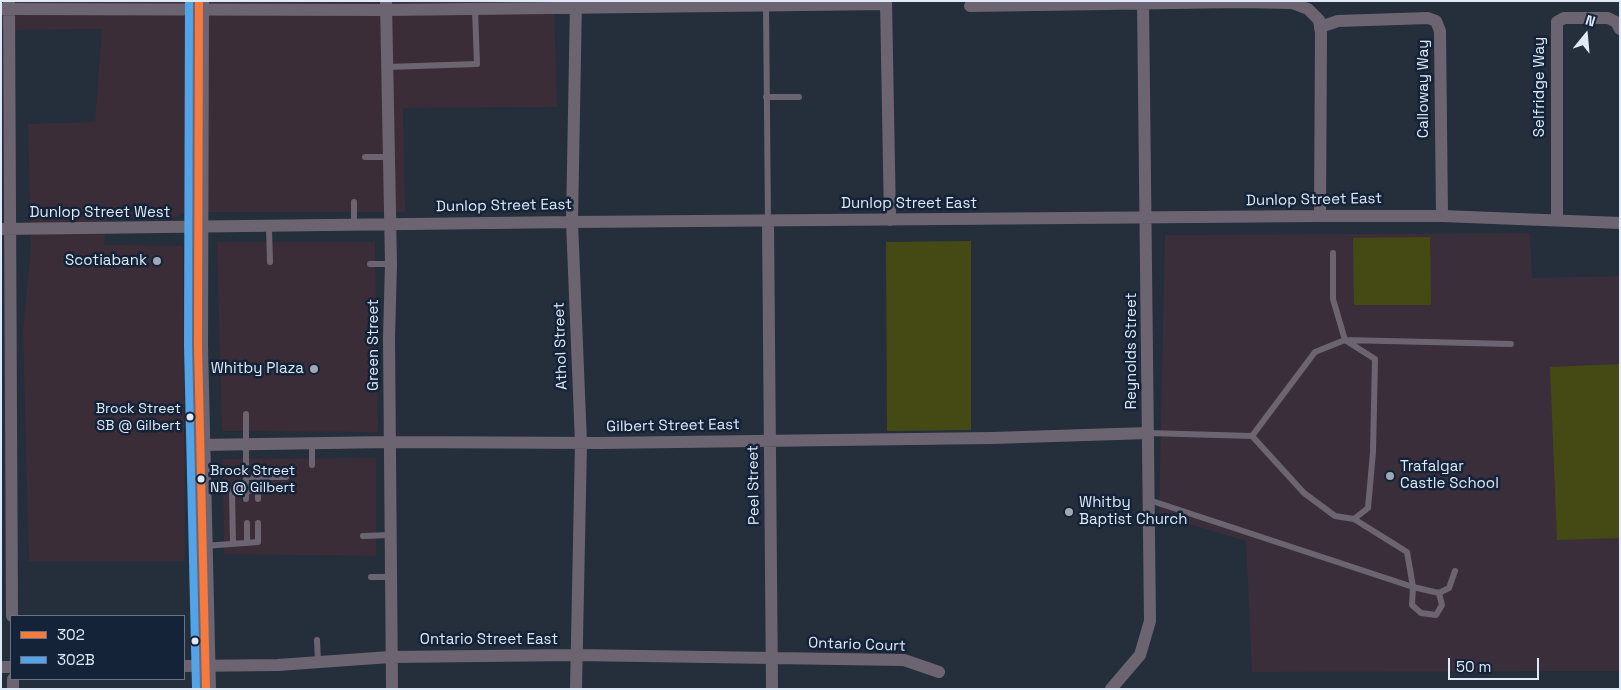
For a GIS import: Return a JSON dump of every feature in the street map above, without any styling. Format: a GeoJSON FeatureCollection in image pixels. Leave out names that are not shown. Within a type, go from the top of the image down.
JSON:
{"type":"FeatureCollection","features":[{"type":"Feature","properties":{"kind":"main road"},"geometry":{"type":"LineString","coordinates":[[199,5],[199,445],[206,689]]}},
{"type":"Feature","properties":{"kind":"street"},"geometry":{"type":"LineString","coordinates":[[970,6],[1143,2],[1292,3],[1308,9],[1319,20],[1320,27],[1320,216]]}},
{"type":"Feature","properties":{"kind":"street","name":"Reynolds Street"},"geometry":{"type":"LineString","coordinates":[[1111,689],[1140,655],[1150,621],[1147,219],[1143,2]]}},
{"type":"Feature","properties":{"kind":"street"},"geometry":{"type":"LineString","coordinates":[[12,615],[6,448],[6,7],[96,5],[386,5],[475,9],[576,4],[766,6],[886,3],[890,220]]}},
{"type":"Feature","properties":{"kind":"street","name":"Athol Street"},"geometry":{"type":"LineString","coordinates":[[576,4],[572,222],[581,443],[576,689]]}},
{"type":"Feature","properties":{"kind":"street","name":"Green Street"},"geometry":{"type":"LineString","coordinates":[[386,5],[391,264],[389,338],[390,657],[392,689]]}},
{"type":"Feature","properties":{"kind":"street","name":"Calloway Way"},"geometry":{"type":"LineString","coordinates":[[1320,27],[1338,21],[1428,18],[1436,22],[1440,31],[1442,216]]}},
{"type":"Feature","properties":{"kind":"street","name":"Selfridge Way"},"geometry":{"type":"LineString","coordinates":[[1557,220],[1557,22],[1564,18],[1608,18],[1616,22],[1620,30]]}},
{"type":"Feature","properties":{"kind":"street","name":"Dunlop Street East"},"geometry":{"type":"LineString","coordinates":[[199,228],[572,222],[1147,219],[1320,216],[1442,216],[1620,223]]}},
{"type":"Feature","properties":{"kind":"street","name":"Peel Street"},"geometry":{"type":"LineString","coordinates":[[768,221],[772,689]]}},
{"type":"Feature","properties":{"kind":"street","name":"Dunlop Street West"},"geometry":{"type":"LineString","coordinates":[[5,230],[199,228]]}},
{"type":"Feature","properties":{"kind":"street","name":"Gilbert Street East"},"geometry":{"type":"LineString","coordinates":[[199,445],[390,442],[581,443],[1148,434]]}},
{"type":"Feature","properties":{"kind":"street","name":"Ontario Street East"},"geometry":{"type":"LineString","coordinates":[[185,666],[278,665],[390,657],[576,655],[773,658]]}},
{"type":"Feature","properties":{"kind":"street","name":"Ontario Court"},"geometry":{"type":"LineString","coordinates":[[773,658],[904,660],[939,672]]}},
{"type":"Feature","properties":{"kind":"lane"},"geometry":{"type":"LineString","coordinates":[[766,6],[768,221]]}},
{"type":"Feature","properties":{"kind":"lane"},"geometry":{"type":"LineString","coordinates":[[387,67],[477,64],[475,9]]}},
{"type":"Feature","properties":{"kind":"lane"},"geometry":{"type":"LineString","coordinates":[[766,97],[799,97]]}},
{"type":"Feature","properties":{"kind":"lane"},"geometry":{"type":"LineString","coordinates":[[365,157],[388,157]]}},
{"type":"Feature","properties":{"kind":"lane"},"geometry":{"type":"LineString","coordinates":[[354,202],[354,225]]}},
{"type":"Feature","properties":{"kind":"lane"},"geometry":{"type":"LineString","coordinates":[[269,227],[270,262]]}},
{"type":"Feature","properties":{"kind":"lane"},"geometry":{"type":"LineString","coordinates":[[1333,253],[1333,299],[1345,340],[1375,359],[1373,452],[1368,508],[1354,519]]}},
{"type":"Feature","properties":{"kind":"lane"},"geometry":{"type":"LineString","coordinates":[[370,264],[391,264]]}},
{"type":"Feature","properties":{"kind":"lane"},"geometry":{"type":"LineString","coordinates":[[1252,436],[1315,352],[1345,340],[1511,344]]}},
{"type":"Feature","properties":{"kind":"lane"},"geometry":{"type":"LineString","coordinates":[[246,414],[246,499]]}},
{"type":"Feature","properties":{"kind":"lane"},"geometry":{"type":"LineString","coordinates":[[1148,434],[1252,436],[1304,493],[1336,516],[1354,519],[1406,552],[1413,587],[1412,605],[1421,612],[1436,615],[1442,605],[1439,593]]}},
{"type":"Feature","properties":{"kind":"lane"},"geometry":{"type":"LineString","coordinates":[[312,444],[312,465]]}},
{"type":"Feature","properties":{"kind":"lane"},"geometry":{"type":"LineString","coordinates":[[246,477],[286,477]]}},
{"type":"Feature","properties":{"kind":"lane"},"geometry":{"type":"LineString","coordinates":[[233,544],[232,491],[258,490],[258,499]]}},
{"type":"Feature","properties":{"kind":"lane"},"geometry":{"type":"LineString","coordinates":[[1149,500],[1413,587],[1439,593],[1449,588],[1455,571]]}},
{"type":"Feature","properties":{"kind":"lane"},"geometry":{"type":"LineString","coordinates":[[203,546],[258,542],[258,522]]}},
{"type":"Feature","properties":{"kind":"lane"},"geometry":{"type":"LineString","coordinates":[[247,523],[247,543]]}},
{"type":"Feature","properties":{"kind":"lane"},"geometry":{"type":"LineString","coordinates":[[363,536],[391,535]]}},
{"type":"Feature","properties":{"kind":"lane"},"geometry":{"type":"LineString","coordinates":[[371,577],[391,577]]}},
{"type":"Feature","properties":{"kind":"lane"},"geometry":{"type":"LineString","coordinates":[[317,640],[318,661]]}},
{"type":"Feature","properties":{"kind":"shaded area"},"geometry":{"type":"Polygon","coordinates":[[[1,1],[554,1],[557,107],[403,108],[405,212],[185,212],[174,218],[107,218],[104,245],[183,246],[185,561],[29,561],[23,332],[31,247],[28,124],[95,122],[102,29],[1,30],[1,1]]]}},
{"type":"Feature","properties":{"kind":"shaded area","name":"Trafalgar Castle School"},"geometry":{"type":"Polygon","coordinates":[[[1530,233],[1532,278],[1620,276],[1620,671],[1252,672],[1246,541],[1159,515],[1165,235],[1530,233]]]}},
{"type":"Feature","properties":{"kind":"shaded area"},"geometry":{"type":"Polygon","coordinates":[[[217,242],[375,242],[378,432],[222,431],[217,242]]]}},
{"type":"Feature","properties":{"kind":"shaded area"},"geometry":{"type":"Polygon","coordinates":[[[376,458],[376,556],[224,554],[223,459],[376,458]]]}},
{"type":"Feature","properties":{"kind":"green space"},"geometry":{"type":"Polygon","coordinates":[[[1430,237],[1431,305],[1354,305],[1353,238],[1430,237]]]}},
{"type":"Feature","properties":{"kind":"green space"},"geometry":{"type":"Polygon","coordinates":[[[971,241],[971,430],[887,431],[886,242],[971,241]]]}},
{"type":"Feature","properties":{"kind":"green space"},"geometry":{"type":"Polygon","coordinates":[[[1620,364],[1620,538],[1557,540],[1550,367],[1620,364]]]}},
{"type":"Feature","properties":{"kind":"transit line","name":"302B"},"geometry":{"type":"LineString","coordinates":[[189,1],[188,346],[196,689]]}},
{"type":"Feature","properties":{"kind":"transit line","name":"302"},"geometry":{"type":"LineString","coordinates":[[199,1],[198,346],[206,689]]}},
{"type":"Feature","properties":{"kind":"place","name":"Scotiabank"},"geometry":{"type":"Point","coordinates":[157,261]}},
{"type":"Feature","properties":{"kind":"place","name":"Whitby Plaza"},"geometry":{"type":"Point","coordinates":[314,369]}},
{"type":"Feature","properties":{"kind":"place","name":"Brock Street SB @ Gilbert"},"geometry":{"type":"Point","coordinates":[190,417]}},
{"type":"Feature","properties":{"kind":"place","name":"Trafalgar Castle School"},"geometry":{"type":"Point","coordinates":[1390,476]}},
{"type":"Feature","properties":{"kind":"place","name":"Brock Street NB @ Gilbert"},"geometry":{"type":"Point","coordinates":[201,479]}},
{"type":"Feature","properties":{"kind":"place","name":"Whitby Baptist Church"},"geometry":{"type":"Point","coordinates":[1069,512]}}]}
